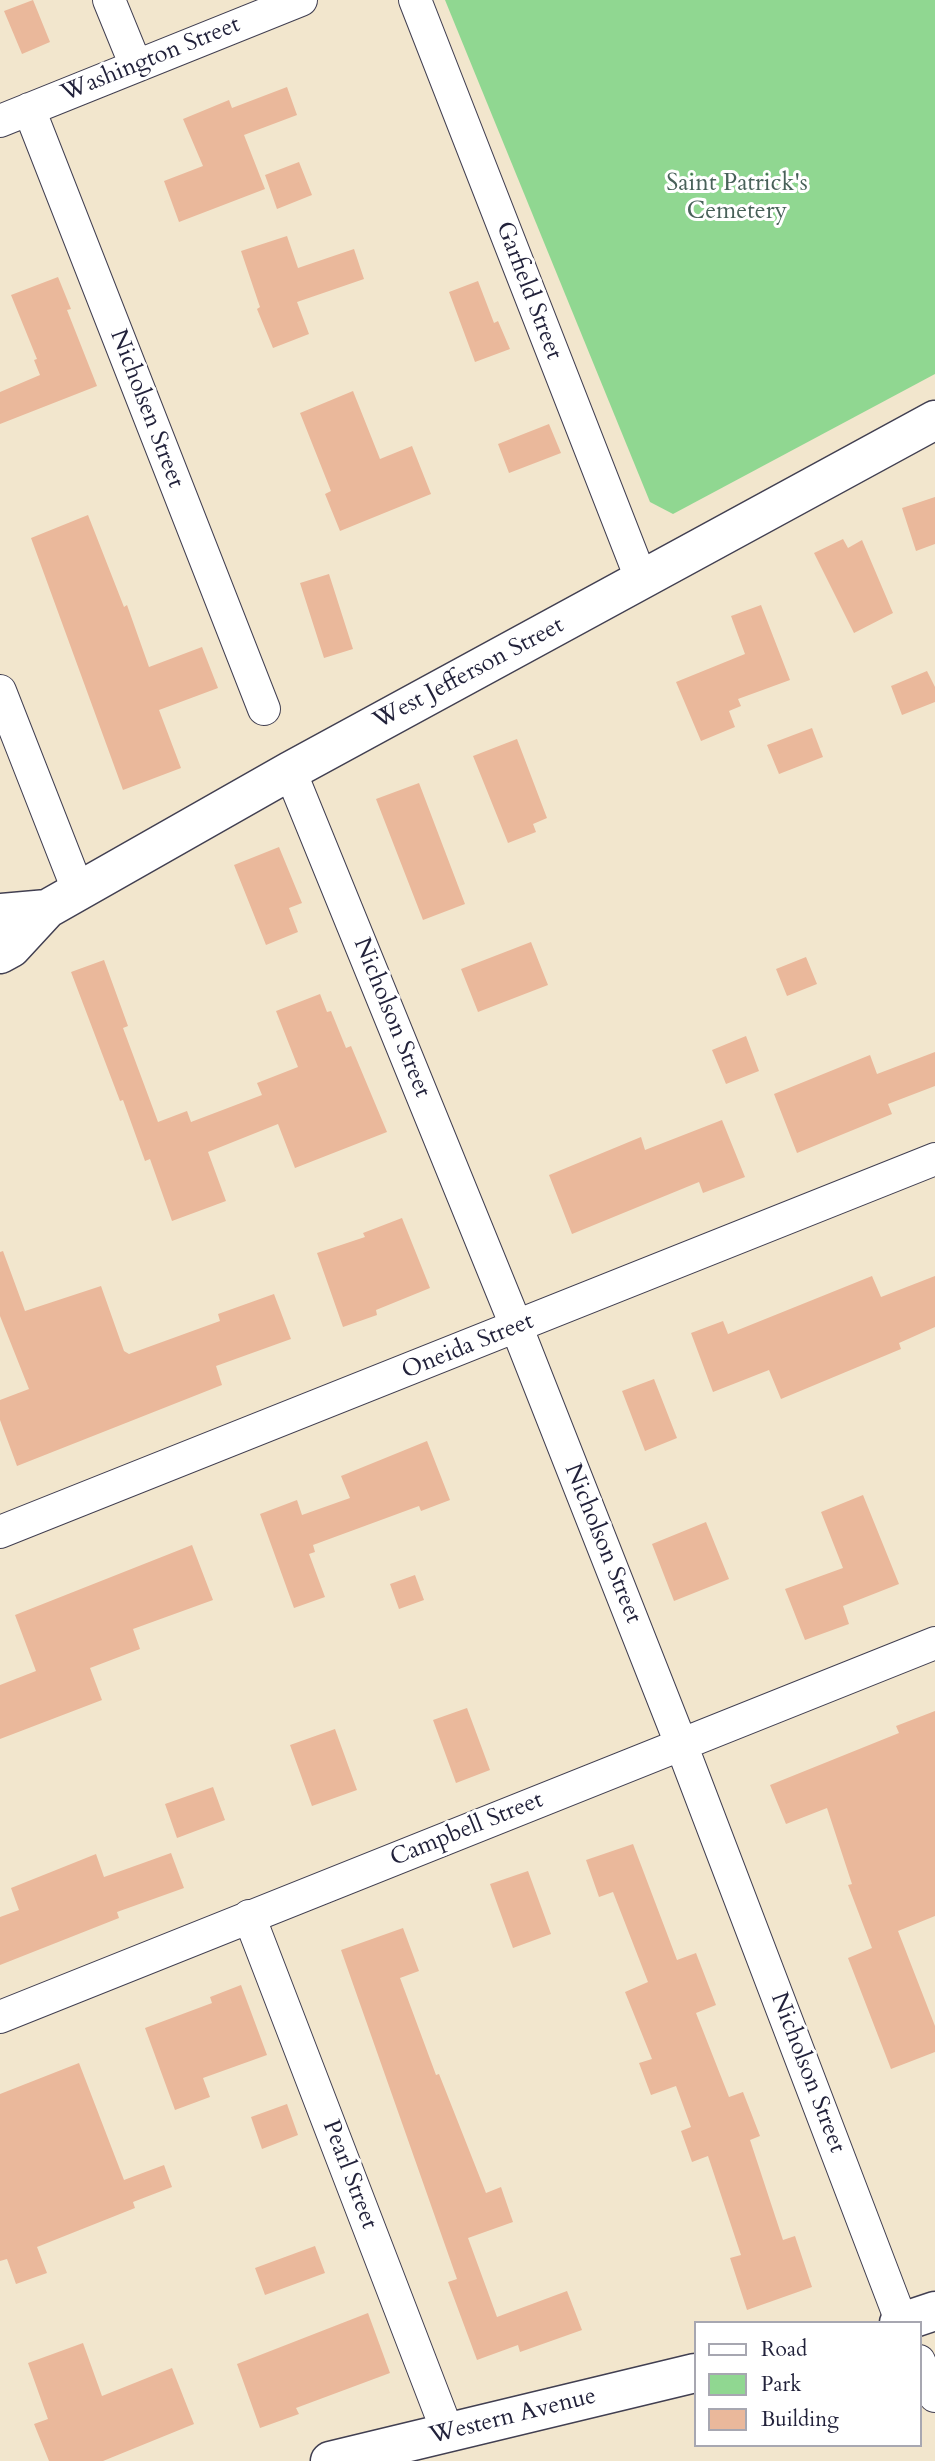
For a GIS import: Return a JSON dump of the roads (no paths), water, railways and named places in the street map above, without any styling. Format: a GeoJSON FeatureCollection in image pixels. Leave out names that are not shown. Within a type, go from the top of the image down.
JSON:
{"type":"FeatureCollection","features":[{"type":"Feature","properties":{"kind":"main road","name":"West Jefferson Street"},"geometry":{"type":"LineString","coordinates":[[0,913],[63,900],[290,771],[935,420]]}},
{"type":"Feature","properties":{"kind":"main road"},"geometry":{"type":"LineString","coordinates":[[0,954],[11,948],[63,900]]}},
{"type":"Feature","properties":{"kind":"main road"},"geometry":{"type":"LineString","coordinates":[[907,2321],[935,2311]]}},
{"type":"Feature","properties":{"kind":"main road","name":"Western Avenue"},"geometry":{"type":"LineString","coordinates":[[330,2461],[694,2372]]}},
{"type":"Feature","properties":{"kind":"street"},"geometry":{"type":"LineString","coordinates":[[109,0],[135,66]]}},
{"type":"Feature","properties":{"kind":"street","name":"Washington Street"},"geometry":{"type":"LineString","coordinates":[[0,121],[301,0]]}},
{"type":"Feature","properties":{"kind":"street","name":"Garfield Street"},"geometry":{"type":"LineString","coordinates":[[415,0],[642,581]]}},
{"type":"Feature","properties":{"kind":"street","name":"Nicholsen Street"},"geometry":{"type":"LineString","coordinates":[[29,110],[264,709]]}},
{"type":"Feature","properties":{"kind":"street"},"geometry":{"type":"LineString","coordinates":[[0,691],[63,900]]}},
{"type":"Feature","properties":{"kind":"street","name":"Nicholson Street"},"geometry":{"type":"LineString","coordinates":[[290,771],[517,1328],[681,1744],[900,2321]]}},
{"type":"Feature","properties":{"kind":"street","name":"Oneida Street"},"geometry":{"type":"LineString","coordinates":[[0,1532],[935,1159]]}},
{"type":"Feature","properties":{"kind":"street","name":"Campbell Street"},"geometry":{"type":"LineString","coordinates":[[0,2017],[935,1643]]}},
{"type":"Feature","properties":{"kind":"street","name":"Pearl Street"},"geometry":{"type":"LineString","coordinates":[[249,1916],[448,2433]]}},
{"type":"Feature","properties":{"kind":"street"},"geometry":{"type":"LineString","coordinates":[[921,2365],[935,2396]]}},
{"type":"Feature","properties":{"kind":"park label","name":"Saint Patrick's Cemetery"},"geometry":{"type":"Point","coordinates":[737,198]}}]}
